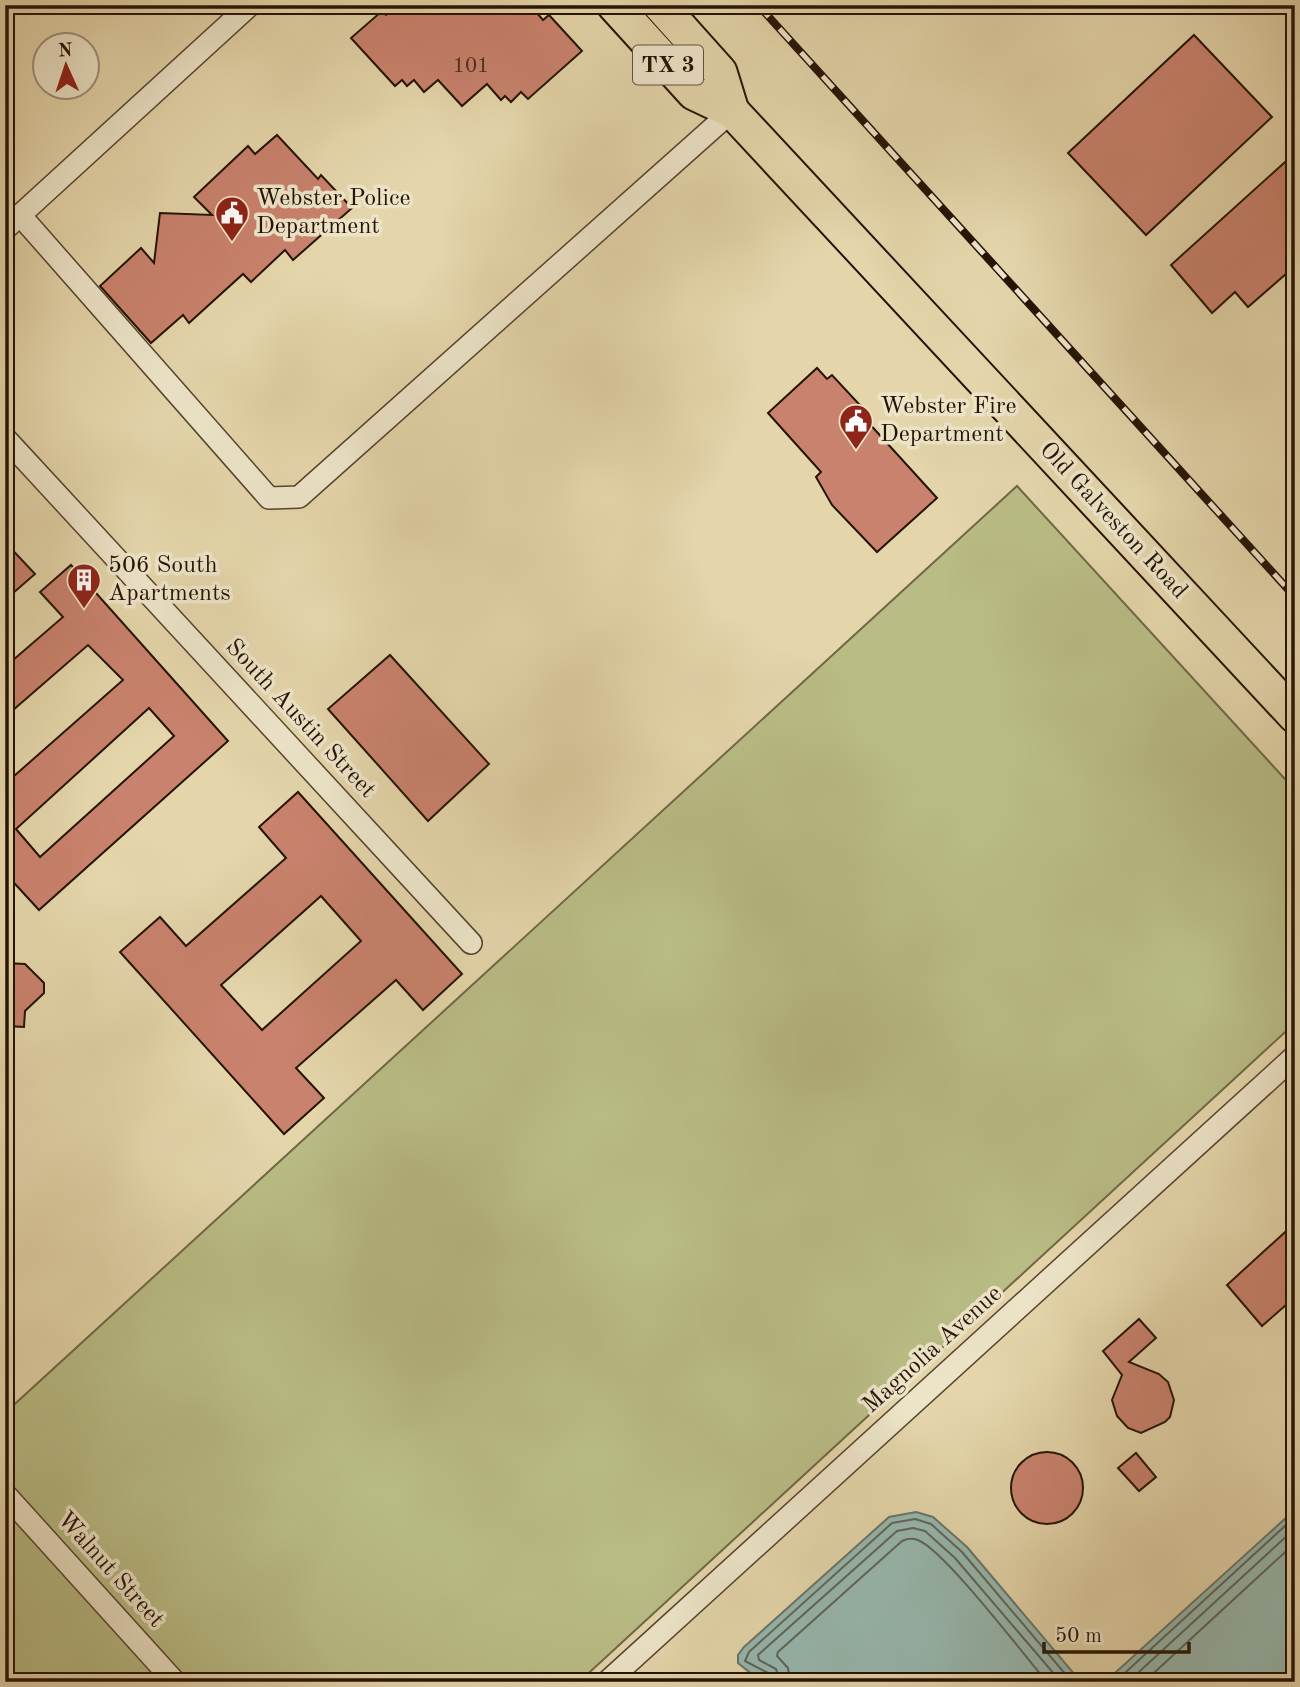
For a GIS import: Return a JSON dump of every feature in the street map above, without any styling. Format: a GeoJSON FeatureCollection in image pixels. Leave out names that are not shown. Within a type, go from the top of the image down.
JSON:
{"type":"FeatureCollection","features":[{"type":"Feature","properties":{"kind":"main road","name":"Old Galveston Road"},"geometry":{"type":"LineString","coordinates":[[614,5],[694,93],[732,111],[1295,716]]}},
{"type":"Feature","properties":{"kind":"main road","name":"Old Galveston Road"},"geometry":{"type":"LineString","coordinates":[[660,5],[720,72],[732,111]]}},
{"type":"Feature","properties":{"kind":"street"},"geometry":{"type":"LineString","coordinates":[[249,6],[13,222],[269,498],[299,497],[732,111]]}},
{"type":"Feature","properties":{"kind":"street","name":"South Austin Street"},"geometry":{"type":"LineString","coordinates":[[5,438],[471,943]]}},
{"type":"Feature","properties":{"kind":"street","name":"Magnolia Avenue"},"geometry":{"type":"LineString","coordinates":[[607,1682],[1295,1056]]}},
{"type":"Feature","properties":{"kind":"street","name":"Walnut Street"},"geometry":{"type":"LineString","coordinates":[[5,1494],[175,1682]]}},
{"type":"Feature","properties":{"kind":"green space"},"geometry":{"type":"Polygon","coordinates":[[[1017,486],[1295,790],[1295,1023],[579,1682],[5,1682],[5,1413],[1017,486]]]}},
{"type":"Feature","properties":{"kind":"water"},"geometry":{"type":"Polygon","coordinates":[[[916,1512],[933,1517],[967,1547],[1081,1682],[775,1682],[753,1675],[738,1663],[738,1655],[744,1647],[889,1517],[916,1512]]]}},
{"type":"Feature","properties":{"kind":"water"},"geometry":{"type":"Polygon","coordinates":[[[1288,1516],[1295,1519],[1295,1682],[1105,1682],[1288,1516]]]}},
{"type":"Feature","properties":{"kind":"building"},"geometry":{"type":"Polygon","coordinates":[[[398,5],[530,5],[543,20],[549,15],[582,51],[528,99],[521,92],[511,102],[505,96],[501,100],[487,84],[462,106],[438,80],[424,92],[414,80],[407,86],[402,80],[395,86],[351,38],[382,11],[386,15],[398,5]]]}},
{"type":"Feature","properties":{"kind":"building"},"geometry":{"type":"Polygon","coordinates":[[[1194,35],[1272,117],[1146,235],[1068,153],[1194,35]]]}},
{"type":"Feature","properties":{"kind":"building","name":"Webster Police Department"},"geometry":{"type":"Polygon","coordinates":[[[277,135],[318,179],[321,175],[352,208],[293,260],[285,250],[251,282],[243,274],[189,323],[183,315],[151,343],[100,286],[141,248],[154,263],[160,213],[212,215],[194,197],[248,146],[255,154],[277,135]]]}},
{"type":"Feature","properties":{"kind":"building"},"geometry":{"type":"Polygon","coordinates":[[[1295,153],[1295,266],[1248,307],[1235,292],[1212,313],[1171,265],[1295,153]]]}},
{"type":"Feature","properties":{"kind":"building"},"geometry":{"type":"Polygon","coordinates":[[[817,368],[827,379],[832,375],[870,416],[866,420],[937,498],[877,552],[832,505],[816,477],[821,472],[768,413],[817,368]]]}},
{"type":"Feature","properties":{"kind":"building"},"geometry":{"type":"Polygon","coordinates":[[[5,542],[35,574],[5,600],[5,542]]]}},
{"type":"Feature","properties":{"kind":"building"},"geometry":{"type":"Polygon","coordinates":[[[71,565],[228,741],[39,910],[5,873],[5,784],[123,680],[88,645],[5,717],[5,667],[63,617],[40,592],[71,565]],[[149,708],[16,829],[40,857],[174,736],[149,708]]]}},
{"type":"Feature","properties":{"kind":"building"},"geometry":{"type":"Polygon","coordinates":[[[390,655],[489,764],[428,821],[328,709],[390,655]]]}},
{"type":"Feature","properties":{"kind":"building"},"geometry":{"type":"Polygon","coordinates":[[[298,792],[462,974],[423,1010],[396,980],[296,1068],[324,1098],[284,1134],[120,952],[160,917],[186,946],[286,858],[259,827],[298,792]],[[321,896],[221,985],[262,1030],[361,941],[321,896]]]}},
{"type":"Feature","properties":{"kind":"building"},"geometry":{"type":"Polygon","coordinates":[[[5,963],[25,964],[44,983],[44,993],[25,1011],[24,1027],[5,1026],[5,963]]]}},
{"type":"Feature","properties":{"kind":"building"},"geometry":{"type":"Polygon","coordinates":[[[1295,1223],[1295,1297],[1262,1326],[1227,1285],[1295,1223]]]}},
{"type":"Feature","properties":{"kind":"building"},"geometry":{"type":"Polygon","coordinates":[[[1139,1319],[1156,1338],[1129,1362],[1159,1374],[1168,1382],[1174,1400],[1170,1417],[1165,1422],[1141,1433],[1128,1428],[1117,1416],[1112,1400],[1122,1375],[1103,1351],[1139,1319]]]}},
{"type":"Feature","properties":{"kind":"building"},"geometry":{"type":"Polygon","coordinates":[[[1047,1452],[1067,1458],[1077,1468],[1083,1488],[1077,1508],[1067,1518],[1047,1524],[1027,1518],[1017,1508],[1011,1488],[1017,1468],[1027,1458],[1047,1452]]]}},
{"type":"Feature","properties":{"kind":"building"},"geometry":{"type":"Polygon","coordinates":[[[1136,1453],[1156,1477],[1139,1491],[1118,1468],[1136,1453]]]}},
{"type":"Feature","properties":{"kind":"railway"},"geometry":{"type":"LineString","coordinates":[[758,5],[1295,597]]}},
{"type":"Feature","properties":{"kind":"place","name":"Webster Police Department"},"geometry":{"type":"Point","coordinates":[232,243]}},
{"type":"Feature","properties":{"kind":"place","name":"Webster Fire Department"},"geometry":{"type":"Point","coordinates":[856,451]}},
{"type":"Feature","properties":{"kind":"place","name":"506 South Apartments"},"geometry":{"type":"Point","coordinates":[84,610]}}]}
